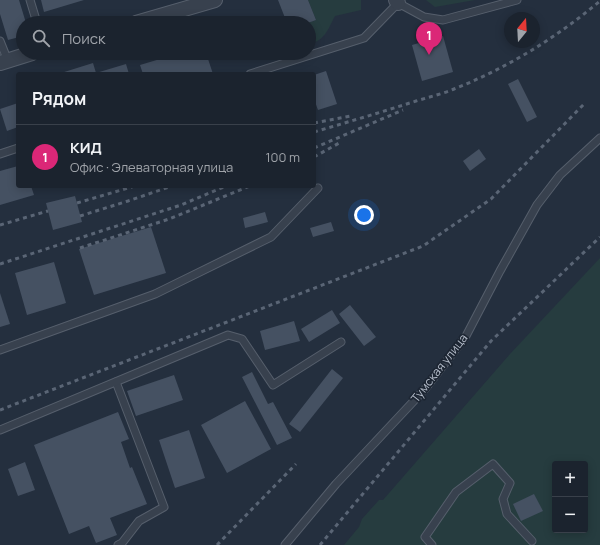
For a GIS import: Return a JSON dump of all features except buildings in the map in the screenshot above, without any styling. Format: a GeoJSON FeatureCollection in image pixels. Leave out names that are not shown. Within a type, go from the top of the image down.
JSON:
{"type":"FeatureCollection","features":[{"type":"Feature","properties":{"kind":"street"},"geometry":{"type":"LineString","coordinates":[[160,16],[215,0]]}},
{"type":"Feature","properties":{"kind":"street"},"geometry":{"type":"LineString","coordinates":[[4,62],[16,58]]}},
{"type":"Feature","properties":{"kind":"lane"},"geometry":{"type":"LineString","coordinates":[[30,0],[35,16]]}},
{"type":"Feature","properties":{"kind":"lane"},"geometry":{"type":"LineString","coordinates":[[316,53],[364,38],[397,2],[424,17],[443,20],[517,0]]}},
{"type":"Feature","properties":{"kind":"lane"},"geometry":{"type":"LineString","coordinates":[[0,41],[4,62]]}},
{"type":"Feature","properties":{"kind":"lane"},"geometry":{"type":"LineString","coordinates":[[256,72],[294,60]]}},
{"type":"Feature","properties":{"kind":"lane","name":"Тумская улица"},"geometry":{"type":"LineString","coordinates":[[285,545],[336,484],[430,383],[466,336],[500,270],[537,205],[560,175],[600,138]]}},
{"type":"Feature","properties":{"kind":"lane"},"geometry":{"type":"LineString","coordinates":[[0,154],[16,149]]}},
{"type":"Feature","properties":{"kind":"lane"},"geometry":{"type":"LineString","coordinates":[[0,350],[155,294],[271,237],[318,188]]}},
{"type":"Feature","properties":{"kind":"lane"},"geometry":{"type":"LineString","coordinates":[[0,430],[228,335],[242,339],[273,385],[341,342]]}},
{"type":"Feature","properties":{"kind":"lane"},"geometry":{"type":"LineString","coordinates":[[116,382],[164,507],[139,521],[122,543],[118,545]]}},
{"type":"Feature","properties":{"kind":"lane"},"geometry":{"type":"LineString","coordinates":[[432,545],[425,537],[456,492],[493,464],[510,483],[503,499],[507,514],[532,541]]}},
{"type":"Feature","properties":{"kind":"green space"},"geometry":{"type":"Polygon","coordinates":[[[308,0],[361,0],[361,10],[335,16],[325,34],[316,41],[316,16],[314,16],[308,0]]]}},
{"type":"Feature","properties":{"kind":"green space"},"geometry":{"type":"Polygon","coordinates":[[[426,0],[475,0],[435,7],[426,0]]]}},
{"type":"Feature","properties":{"kind":"green space"},"geometry":{"type":"Polygon","coordinates":[[[600,258],[600,545],[344,545],[359,527],[362,519],[379,500],[383,500],[510,354],[600,258]]]}},
{"type":"Feature","properties":{"kind":"railway"},"geometry":{"type":"LineString","coordinates":[[316,131],[440,94],[474,81],[512,62],[548,40],[600,1]]}},
{"type":"Feature","properties":{"kind":"railway"},"geometry":{"type":"LineString","coordinates":[[0,410],[423,246],[491,199],[585,103]]}},
{"type":"Feature","properties":{"kind":"railway"},"geometry":{"type":"LineString","coordinates":[[316,147],[403,110]]}},
{"type":"Feature","properties":{"kind":"railway"},"geometry":{"type":"LineString","coordinates":[[316,123],[351,116]]}},
{"type":"Feature","properties":{"kind":"railway"},"geometry":{"type":"LineString","coordinates":[[316,156],[341,142]]}},
{"type":"Feature","properties":{"kind":"railway"},"geometry":{"type":"LineString","coordinates":[[77,203],[128,188]]}},
{"type":"Feature","properties":{"kind":"railway"},"geometry":{"type":"LineString","coordinates":[[80,216],[166,188]]}},
{"type":"Feature","properties":{"kind":"railway"},"geometry":{"type":"LineString","coordinates":[[0,264],[181,205],[221,188]]}},
{"type":"Feature","properties":{"kind":"railway"},"geometry":{"type":"LineString","coordinates":[[80,248],[169,219],[245,188]]}},
{"type":"Feature","properties":{"kind":"railway"},"geometry":{"type":"LineString","coordinates":[[0,225],[48,211]]}},
{"type":"Feature","properties":{"kind":"railway"},"geometry":{"type":"LineString","coordinates":[[320,545],[491,341],[600,237]]}},
{"type":"Feature","properties":{"kind":"railway"},"geometry":{"type":"LineString","coordinates":[[217,545],[296,464]]}},
{"type":"Feature","properties":{"kind":"place","name":"КИД"},"geometry":{"type":"Point","coordinates":[429,55]}}]}
